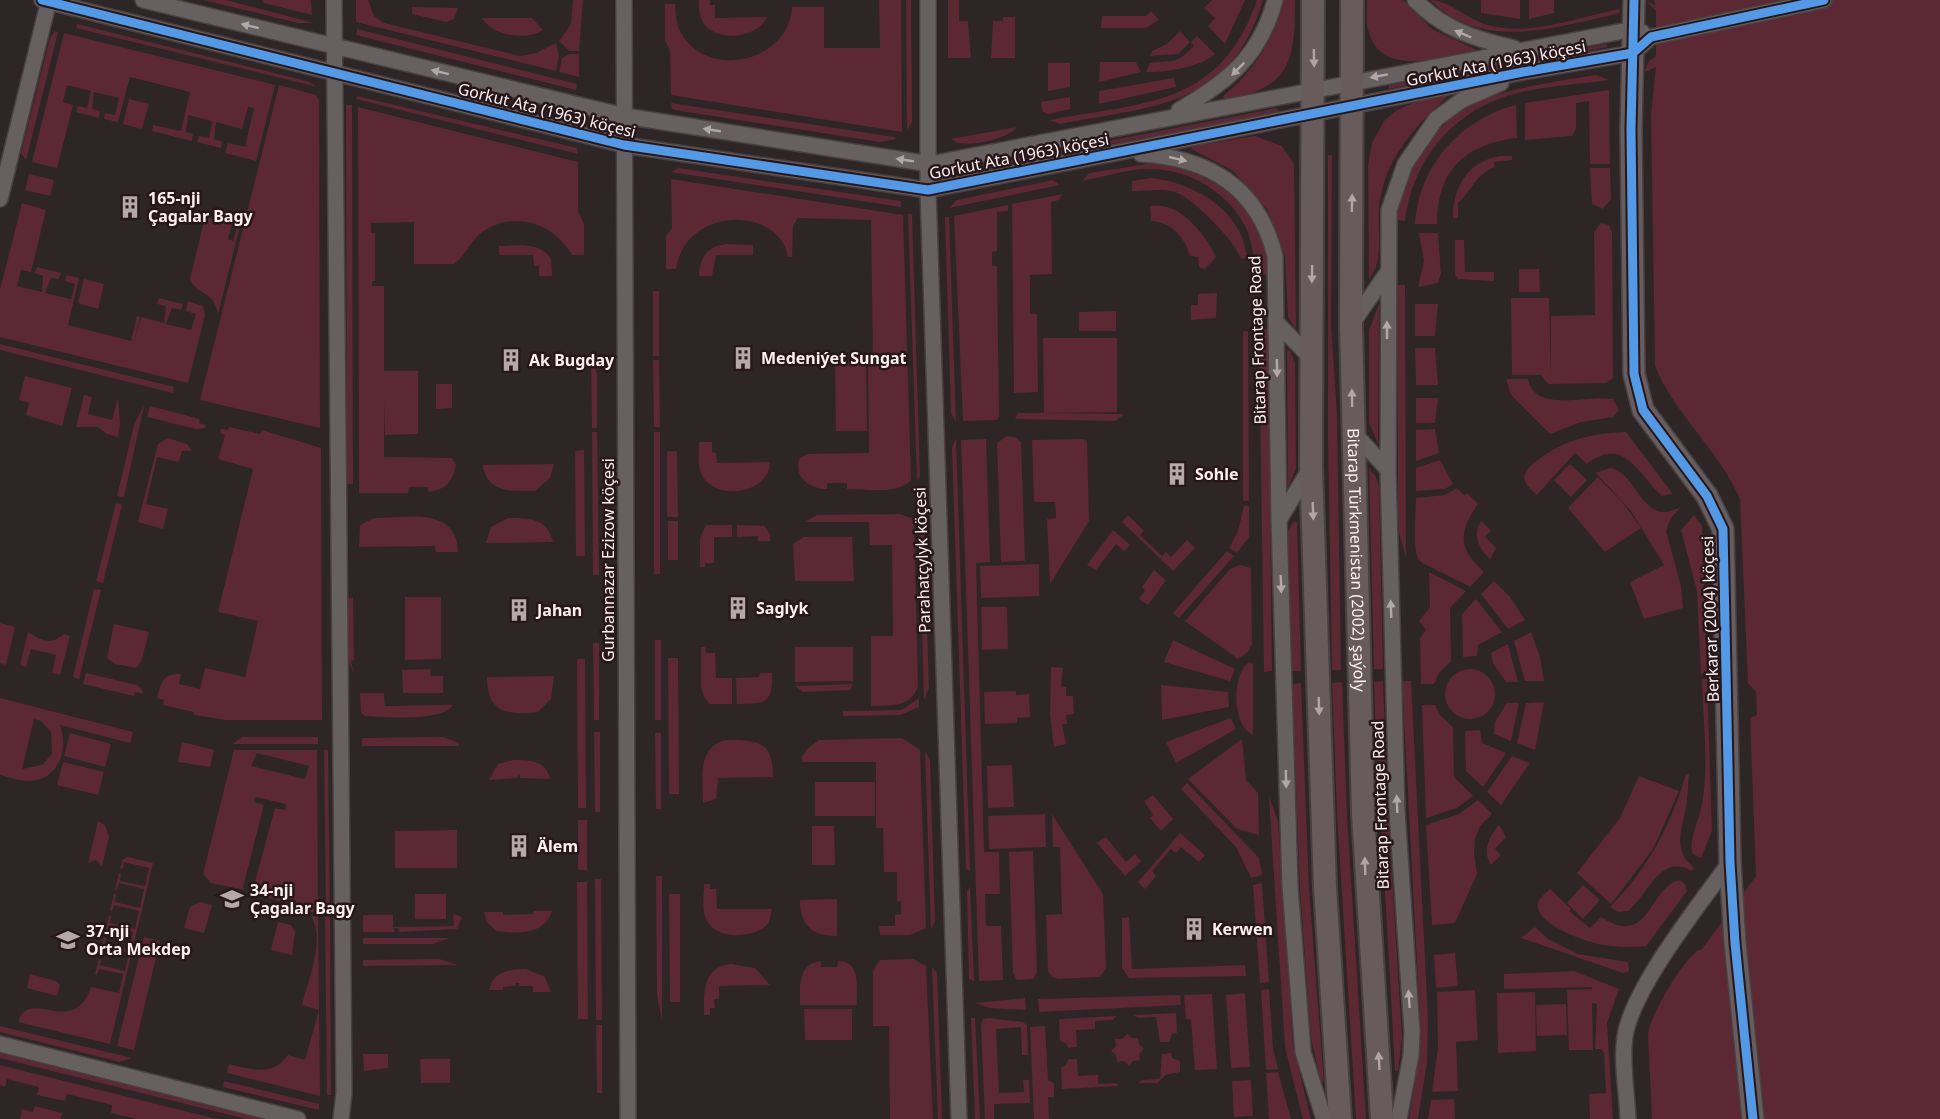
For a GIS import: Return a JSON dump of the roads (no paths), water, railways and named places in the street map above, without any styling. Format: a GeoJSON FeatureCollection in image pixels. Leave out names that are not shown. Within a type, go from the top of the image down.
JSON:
{"type":"FeatureCollection","features":[{"type":"Feature","properties":{"kind":"main road"},"geometry":{"type":"LineString","coordinates":[[1313,0],[1311,466],[1325,888],[1341,1119]]}},
{"type":"Feature","properties":{"kind":"main road","name":"Bitarap Türkmenistan (2002) şaýoly"},"geometry":{"type":"LineString","coordinates":[[1352,0],[1353,432],[1365,866],[1382,1119]]}},
{"type":"Feature","properties":{"kind":"street","name":"Gorkut Ata (1963) köçesi"},"geometry":{"type":"LineString","coordinates":[[143,0],[625,116],[930,164],[1519,50],[1643,33],[1824,0]]}},
{"type":"Feature","properties":{"kind":"street"},"geometry":{"type":"LineString","coordinates":[[334,0],[344,1093],[341,1119]]}},
{"type":"Feature","properties":{"kind":"street","name":"Gurbannazar Ezizow köçesi"},"geometry":{"type":"LineString","coordinates":[[624,0],[628,1119]]}},
{"type":"Feature","properties":{"kind":"street","name":"Parahatçylyk köçesi"},"geometry":{"type":"LineString","coordinates":[[928,0],[930,164],[928,190],[959,1119]]}},
{"type":"Feature","properties":{"kind":"street"},"geometry":{"type":"LineString","coordinates":[[1168,117],[1222,83],[1244,63],[1267,26],[1275,0]]}},
{"type":"Feature","properties":{"kind":"street"},"geometry":{"type":"LineString","coordinates":[[1415,0],[1433,17],[1452,29],[1470,37],[1519,50]]}},
{"type":"Feature","properties":{"kind":"street","name":"Berkarar (2004) köçesi"},"geometry":{"type":"LineString","coordinates":[[1634,0],[1643,33],[1633,53],[1631,140],[1634,374],[1643,410],[1707,496],[1723,529],[1730,862],[1735,943],[1753,1119]]}},
{"type":"Feature","properties":{"kind":"street","name":"Gorkut Ata (1963) köçesi"},"geometry":{"type":"LineString","coordinates":[[47,1],[624,145],[928,190],[1314,116],[1522,72],[1633,53]]}},
{"type":"Feature","properties":{"kind":"street"},"geometry":{"type":"LineString","coordinates":[[0,199],[47,1]]}},
{"type":"Feature","properties":{"kind":"street","name":"Bitarap Frontage Road"},"geometry":{"type":"LineString","coordinates":[[1399,1119],[1411,1055],[1412,1031],[1397,811],[1388,470],[1388,224],[1393,194],[1418,143],[1449,108],[1522,72]]}},
{"type":"Feature","properties":{"kind":"street","name":"Bitarap Frontage Road"},"geometry":{"type":"LineString","coordinates":[[1120,152],[1161,155],[1191,162],[1219,174],[1242,192],[1260,215],[1271,241],[1276,271],[1279,520],[1287,816],[1303,1052],[1324,1119]]}},
{"type":"Feature","properties":{"kind":"street"},"geometry":{"type":"LineString","coordinates":[[1351,325],[1387,273]]}},
{"type":"Feature","properties":{"kind":"street"},"geometry":{"type":"LineString","coordinates":[[1277,323],[1312,358]]}},
{"type":"Feature","properties":{"kind":"street"},"geometry":{"type":"LineString","coordinates":[[1353,432],[1388,470]]}},
{"type":"Feature","properties":{"kind":"street"},"geometry":{"type":"LineString","coordinates":[[1279,520],[1311,466]]}},
{"type":"Feature","properties":{"kind":"street"},"geometry":{"type":"LineString","coordinates":[[1628,1119],[1624,1038],[1633,1010],[1663,958],[1730,862]]}},
{"type":"Feature","properties":{"kind":"street"},"geometry":{"type":"LineString","coordinates":[[0,1044],[298,1119]]}},
{"type":"Feature","properties":{"kind":"place","name":"165-nji Çagalar Bagy"},"geometry":{"type":"Point","coordinates":[130,207]}},
{"type":"Feature","properties":{"kind":"place","name":"Medeniýet Sungat"},"geometry":{"type":"Point","coordinates":[743,358]}},
{"type":"Feature","properties":{"kind":"place","name":"Ak Bugday"},"geometry":{"type":"Point","coordinates":[511,360]}},
{"type":"Feature","properties":{"kind":"place","name":"Sohle"},"geometry":{"type":"Point","coordinates":[1177,474]}},
{"type":"Feature","properties":{"kind":"place","name":"Saglyk"},"geometry":{"type":"Point","coordinates":[738,608]}},
{"type":"Feature","properties":{"kind":"place","name":"Jahan"},"geometry":{"type":"Point","coordinates":[519,610]}},
{"type":"Feature","properties":{"kind":"place","name":"Älem"},"geometry":{"type":"Point","coordinates":[519,846]}},
{"type":"Feature","properties":{"kind":"place","name":"34-nji Çagalar Bagy"},"geometry":{"type":"Point","coordinates":[232,899]}},
{"type":"Feature","properties":{"kind":"place","name":"Kerwen"},"geometry":{"type":"Point","coordinates":[1194,929]}},
{"type":"Feature","properties":{"kind":"place","name":"37-nji Orta Mekdep"},"geometry":{"type":"Point","coordinates":[68,940]}}]}
